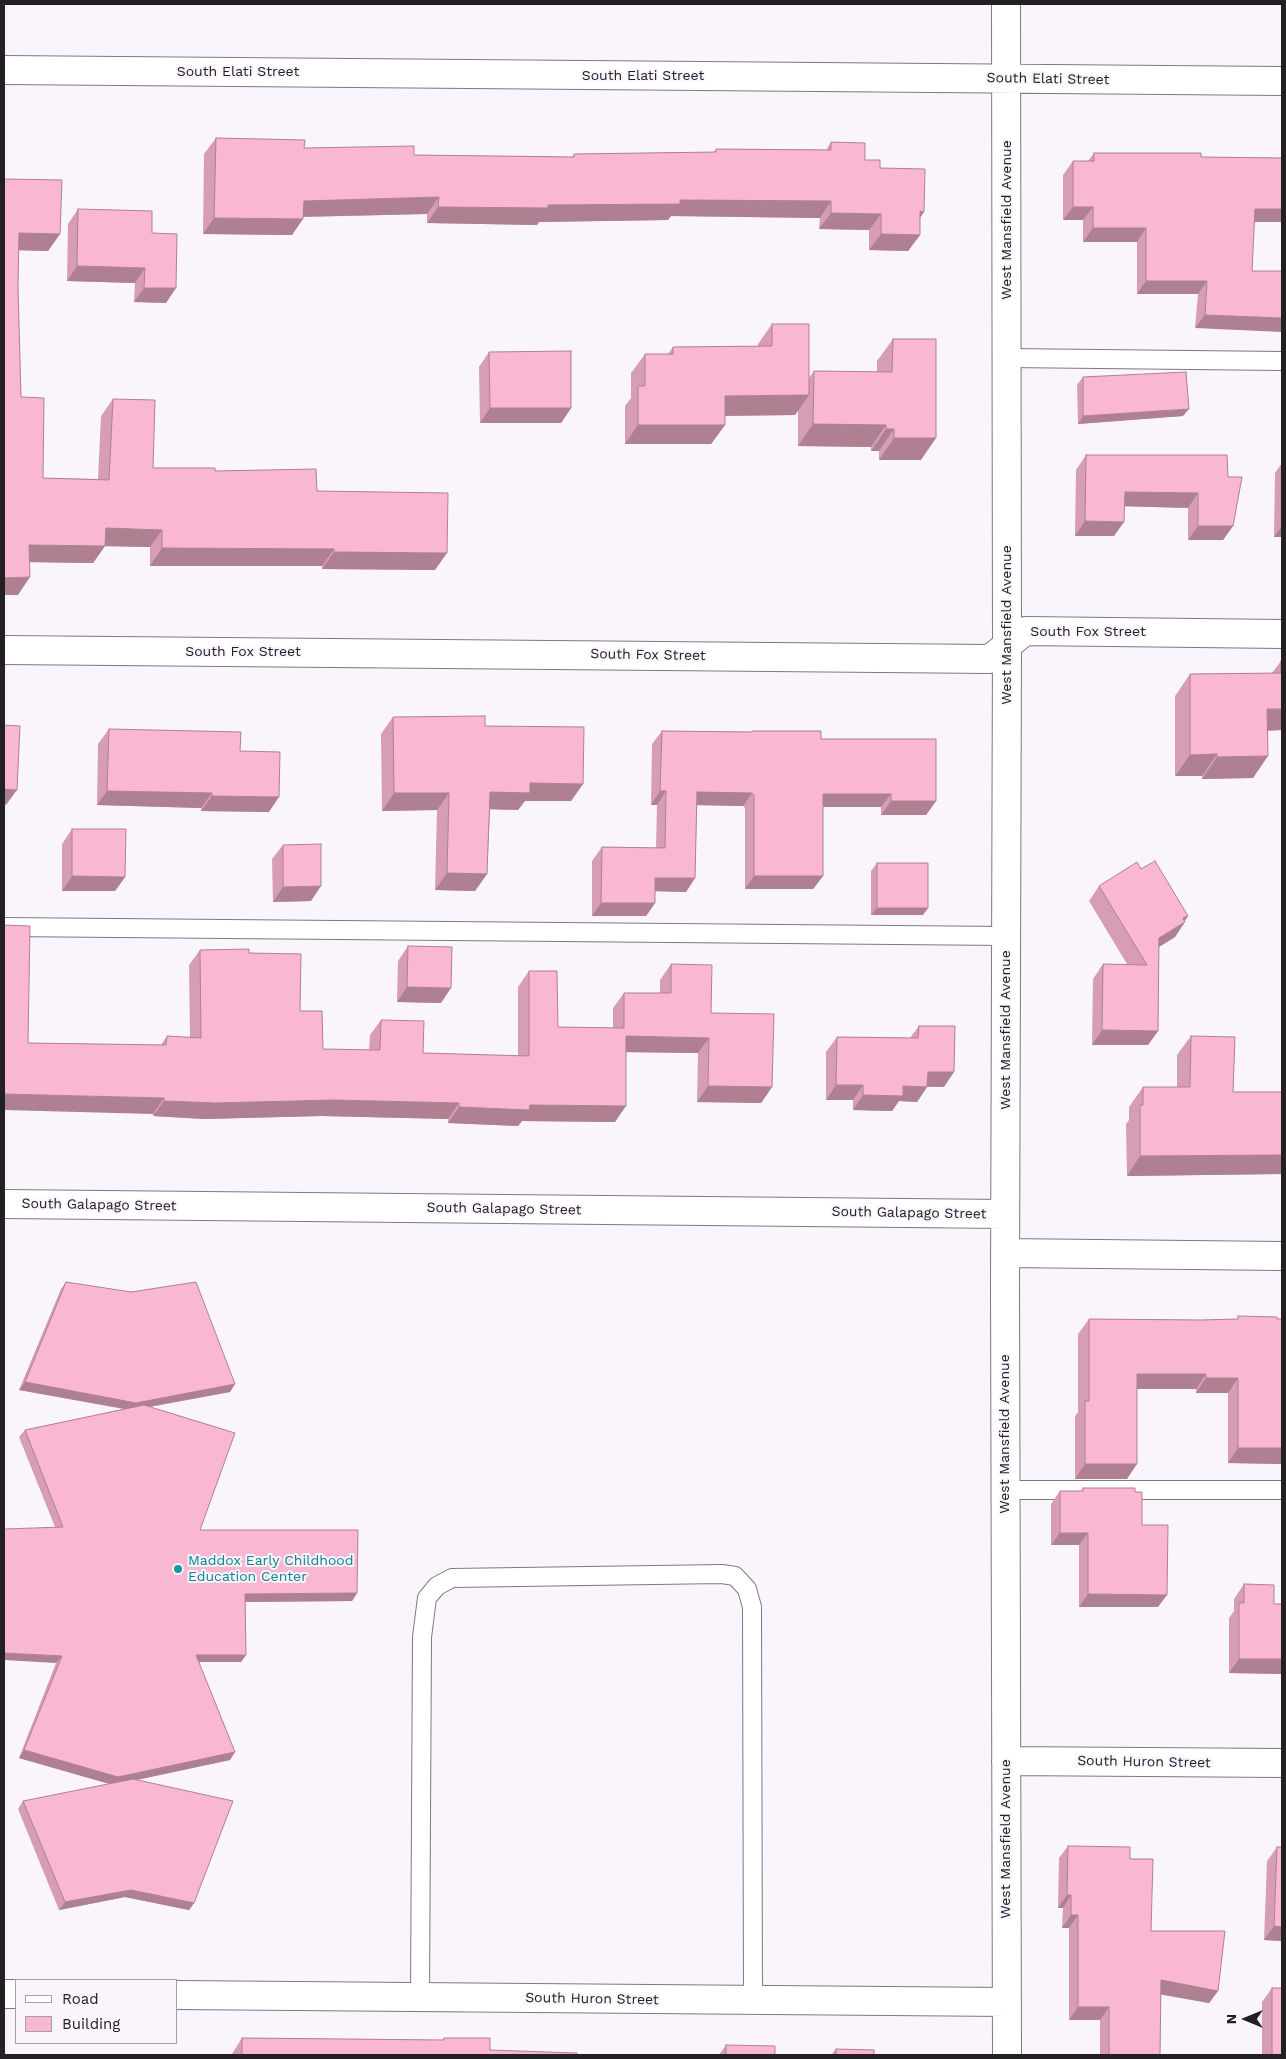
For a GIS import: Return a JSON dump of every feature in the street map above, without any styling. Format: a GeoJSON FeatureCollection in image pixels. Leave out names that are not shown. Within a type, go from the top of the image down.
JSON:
{"type":"FeatureCollection","features":[{"type":"Feature","properties":{"kind":"street","name":"West Mansfield Avenue"},"geometry":{"type":"LineString","coordinates":[[1006,4],[1007,644],[1004,1253],[1007,2055]]}},
{"type":"Feature","properties":{"kind":"street","name":"South Elati Street"},"geometry":{"type":"LineString","coordinates":[[4,70],[1282,81]]}},
{"type":"Feature","properties":{"kind":"street","name":"South Fox Street"},"geometry":{"type":"LineString","coordinates":[[4,650],[990,659],[1025,631],[1282,634]]}},
{"type":"Feature","properties":{"kind":"street","name":"South Galapago Street"},"geometry":{"type":"LineString","coordinates":[[4,1204],[1005,1214]]}},
{"type":"Feature","properties":{"kind":"street"},"geometry":{"type":"LineString","coordinates":[[1004,1253],[1282,1256]]}},
{"type":"Feature","properties":{"kind":"street","name":"South Huron Street"},"geometry":{"type":"LineString","coordinates":[[1006,1761],[1282,1763]]}},
{"type":"Feature","properties":{"kind":"street","name":"South Huron Street"},"geometry":{"type":"LineString","coordinates":[[178,1995],[1007,2002]]}},
{"type":"Feature","properties":{"kind":"lane"},"geometry":{"type":"LineString","coordinates":[[1007,358],[1282,361]]}},
{"type":"Feature","properties":{"kind":"lane"},"geometry":{"type":"LineString","coordinates":[[4,927],[1006,936]]}},
{"type":"Feature","properties":{"kind":"lane"},"geometry":{"type":"LineString","coordinates":[[1005,1490],[1282,1490]]}},
{"type":"Feature","properties":{"kind":"lane"},"geometry":{"type":"LineString","coordinates":[[420,1997],[422,1637],[426,1598],[437,1586],[452,1578],[722,1574],[735,1576],[747,1590],[752,1607],[753,2001]]}},
{"type":"Feature","properties":{"kind":"building"},"geometry":{"type":"Polygon","coordinates":[[[216,138],[305,140],[304,148],[414,146],[414,155],[574,157],[574,154],[716,152],[716,149],[831,150],[831,142],[865,143],[865,160],[880,160],[880,168],[925,169],[924,212],[920,211],[920,235],[881,234],[881,214],[831,213],[831,201],[680,200],[680,204],[548,205],[548,208],[438,207],[439,197],[304,201],[303,219],[214,218],[216,138]]]}},
{"type":"Feature","properties":{"kind":"building"},"geometry":{"type":"Polygon","coordinates":[[[1094,153],[1201,153],[1201,157],[1282,158],[1282,209],[1255,209],[1252,271],[1282,271],[1282,318],[1205,315],[1207,281],[1146,281],[1146,228],[1093,228],[1093,207],[1073,207],[1073,161],[1094,161],[1094,153]]]}},
{"type":"Feature","properties":{"kind":"building"},"geometry":{"type":"Polygon","coordinates":[[[4,179],[62,180],[60,234],[19,233],[18,287],[21,397],[44,398],[43,478],[109,480],[113,399],[155,400],[153,468],[215,468],[215,471],[316,469],[317,491],[448,493],[447,553],[334,552],[334,549],[162,548],[162,530],[106,528],[105,546],[29,545],[30,577],[4,578],[4,179]]]}},
{"type":"Feature","properties":{"kind":"building"},"geometry":{"type":"Polygon","coordinates":[[[78,209],[152,211],[152,233],[177,234],[176,288],[144,288],[145,268],[77,266],[78,209]]]}},
{"type":"Feature","properties":{"kind":"building"},"geometry":{"type":"Polygon","coordinates":[[[772,324],[809,324],[809,395],[725,396],[725,425],[638,425],[638,386],[645,386],[645,354],[673,354],[673,347],[772,346],[772,324]]]}},
{"type":"Feature","properties":{"kind":"building"},"geometry":{"type":"Polygon","coordinates":[[[893,339],[936,339],[936,438],[894,438],[894,429],[886,429],[886,425],[813,424],[814,371],[892,372],[893,339]]]}},
{"type":"Feature","properties":{"kind":"building"},"geometry":{"type":"Polygon","coordinates":[[[571,351],[571,408],[490,408],[489,352],[571,351]]]}},
{"type":"Feature","properties":{"kind":"building"},"geometry":{"type":"Polygon","coordinates":[[[1186,372],[1189,409],[1083,416],[1083,377],[1186,372]]]}},
{"type":"Feature","properties":{"kind":"building"},"geometry":{"type":"Polygon","coordinates":[[[1086,455],[1227,455],[1228,477],[1242,477],[1233,526],[1198,526],[1198,493],[1125,492],[1124,522],[1085,521],[1086,455]]]}},
{"type":"Feature","properties":{"kind":"building"},"geometry":{"type":"Polygon","coordinates":[[[1281,661],[1282,709],[1267,709],[1268,756],[1217,757],[1217,754],[1190,755],[1190,674],[1281,673],[1281,661]]]}},
{"type":"Feature","properties":{"kind":"building"},"geometry":{"type":"Polygon","coordinates":[[[485,716],[485,726],[584,727],[583,784],[530,783],[530,793],[490,792],[487,874],[447,873],[449,793],[394,793],[393,717],[485,716]]]}},
{"type":"Feature","properties":{"kind":"building"},"geometry":{"type":"Polygon","coordinates":[[[4,725],[20,726],[17,790],[4,789],[4,725]]]}},
{"type":"Feature","properties":{"kind":"building"},"geometry":{"type":"Polygon","coordinates":[[[109,729],[241,732],[240,751],[280,752],[279,797],[212,796],[212,793],[107,791],[109,729]]]}},
{"type":"Feature","properties":{"kind":"building"},"geometry":{"type":"Polygon","coordinates":[[[662,731],[821,731],[821,739],[936,739],[936,801],[891,801],[891,794],[823,794],[823,876],[754,876],[754,795],[752,793],[697,792],[695,878],[655,878],[655,903],[601,903],[602,847],[665,848],[666,791],[660,791],[662,731]]]}},
{"type":"Feature","properties":{"kind":"building"},"geometry":{"type":"Polygon","coordinates":[[[72,829],[126,829],[125,877],[72,876],[72,829]]]}},
{"type":"Feature","properties":{"kind":"building"},"geometry":{"type":"Polygon","coordinates":[[[321,844],[321,886],[283,887],[283,845],[321,844]]]}},
{"type":"Feature","properties":{"kind":"building"},"geometry":{"type":"Polygon","coordinates":[[[1155,861],[1188,916],[1183,918],[1185,922],[1159,938],[1158,1031],[1102,1030],[1103,964],[1147,965],[1099,886],[1137,862],[1141,869],[1155,861]]]}},
{"type":"Feature","properties":{"kind":"building"},"geometry":{"type":"Polygon","coordinates":[[[877,863],[928,863],[928,908],[877,908],[877,863]]]}},
{"type":"Feature","properties":{"kind":"building"},"geometry":{"type":"Polygon","coordinates":[[[4,925],[30,926],[28,1043],[166,1045],[167,1036],[201,1038],[200,950],[249,949],[249,953],[301,954],[300,1011],[322,1011],[323,1049],[380,1050],[381,1020],[424,1021],[423,1053],[529,1056],[529,971],[557,971],[558,1027],[624,1028],[624,993],[671,993],[671,964],[712,965],[711,1013],[774,1014],[772,1087],[708,1086],[709,1038],[626,1036],[626,1106],[530,1105],[529,1110],[459,1107],[459,1103],[333,1100],[215,1103],[164,1101],[164,1098],[4,1094],[4,925]]]}},
{"type":"Feature","properties":{"kind":"building"},"geometry":{"type":"Polygon","coordinates":[[[408,946],[452,947],[451,988],[407,987],[408,946]]]}},
{"type":"Feature","properties":{"kind":"building"},"geometry":{"type":"Polygon","coordinates":[[[919,1026],[955,1026],[954,1072],[928,1072],[927,1087],[903,1086],[903,1096],[863,1095],[863,1085],[836,1085],[837,1037],[918,1038],[919,1026]]]}},
{"type":"Feature","properties":{"kind":"building"},"geometry":{"type":"Polygon","coordinates":[[[1191,1036],[1235,1037],[1233,1092],[1282,1092],[1282,1155],[1140,1156],[1140,1105],[1143,1105],[1143,1087],[1190,1087],[1191,1036]]]}},
{"type":"Feature","properties":{"kind":"building"},"geometry":{"type":"Polygon","coordinates":[[[66,1282],[131,1292],[196,1282],[235,1384],[136,1403],[25,1382],[66,1282]]]}},
{"type":"Feature","properties":{"kind":"building"},"geometry":{"type":"Polygon","coordinates":[[[1238,1316],[1277,1317],[1277,1319],[1282,1319],[1282,1448],[1238,1448],[1238,1378],[1206,1378],[1206,1374],[1137,1374],[1137,1464],[1085,1464],[1085,1401],[1089,1401],[1089,1319],[1201,1320],[1238,1319],[1238,1316]]]}},
{"type":"Feature","properties":{"kind":"building","name":"Maddox Early Childhood Education Center"},"geometry":{"type":"Polygon","coordinates":[[[144,1405],[235,1433],[200,1530],[358,1530],[357,1593],[245,1594],[246,1655],[196,1655],[235,1752],[118,1777],[24,1750],[62,1656],[4,1653],[4,1529],[63,1527],[25,1430],[144,1405]]]}},
{"type":"Feature","properties":{"kind":"building"},"geometry":{"type":"Polygon","coordinates":[[[1083,1488],[1135,1488],[1135,1492],[1142,1492],[1142,1525],[1168,1525],[1167,1595],[1088,1594],[1088,1533],[1060,1533],[1060,1491],[1083,1491],[1083,1488]]]}},
{"type":"Feature","properties":{"kind":"building"},"geometry":{"type":"Polygon","coordinates":[[[1244,1584],[1274,1585],[1274,1604],[1282,1604],[1282,1659],[1239,1659],[1239,1603],[1244,1603],[1244,1584]]]}},
{"type":"Feature","properties":{"kind":"building"},"geometry":{"type":"Polygon","coordinates":[[[133,1779],[233,1801],[194,1903],[131,1890],[65,1902],[23,1801],[133,1779]]]}},
{"type":"Feature","properties":{"kind":"building"},"geometry":{"type":"Polygon","coordinates":[[[1068,1846],[1130,1847],[1130,1859],[1153,1859],[1151,1931],[1225,1931],[1218,1991],[1161,1980],[1160,2055],[1109,2055],[1109,2007],[1078,2007],[1078,1915],[1071,1915],[1071,1895],[1067,1895],[1068,1846]]]}},
{"type":"Feature","properties":{"kind":"building"},"geometry":{"type":"Polygon","coordinates":[[[1277,1847],[1282,1847],[1282,1927],[1274,1926],[1277,1847]]]}},
{"type":"Feature","properties":{"kind":"building"},"geometry":{"type":"Polygon","coordinates":[[[1272,1988],[1282,1988],[1282,2055],[1272,2055],[1272,1988]]]}},
{"type":"Feature","properties":{"kind":"building"},"geometry":{"type":"Polygon","coordinates":[[[242,2038],[444,2040],[444,2038],[490,2038],[490,2050],[577,2053],[577,2055],[242,2055],[242,2038]]]}},
{"type":"Feature","properties":{"kind":"building"},"geometry":{"type":"Polygon","coordinates":[[[726,2045],[775,2046],[775,2055],[726,2055],[726,2045]]]}},
{"type":"Feature","properties":{"kind":"building"},"geometry":{"type":"Polygon","coordinates":[[[836,2049],[874,2050],[874,2055],[836,2055],[836,2049]]]}},
{"type":"Feature","properties":{"kind":"place","name":"Maddox Early Childhood Education Center"},"geometry":{"type":"Point","coordinates":[178,1569]}}]}
